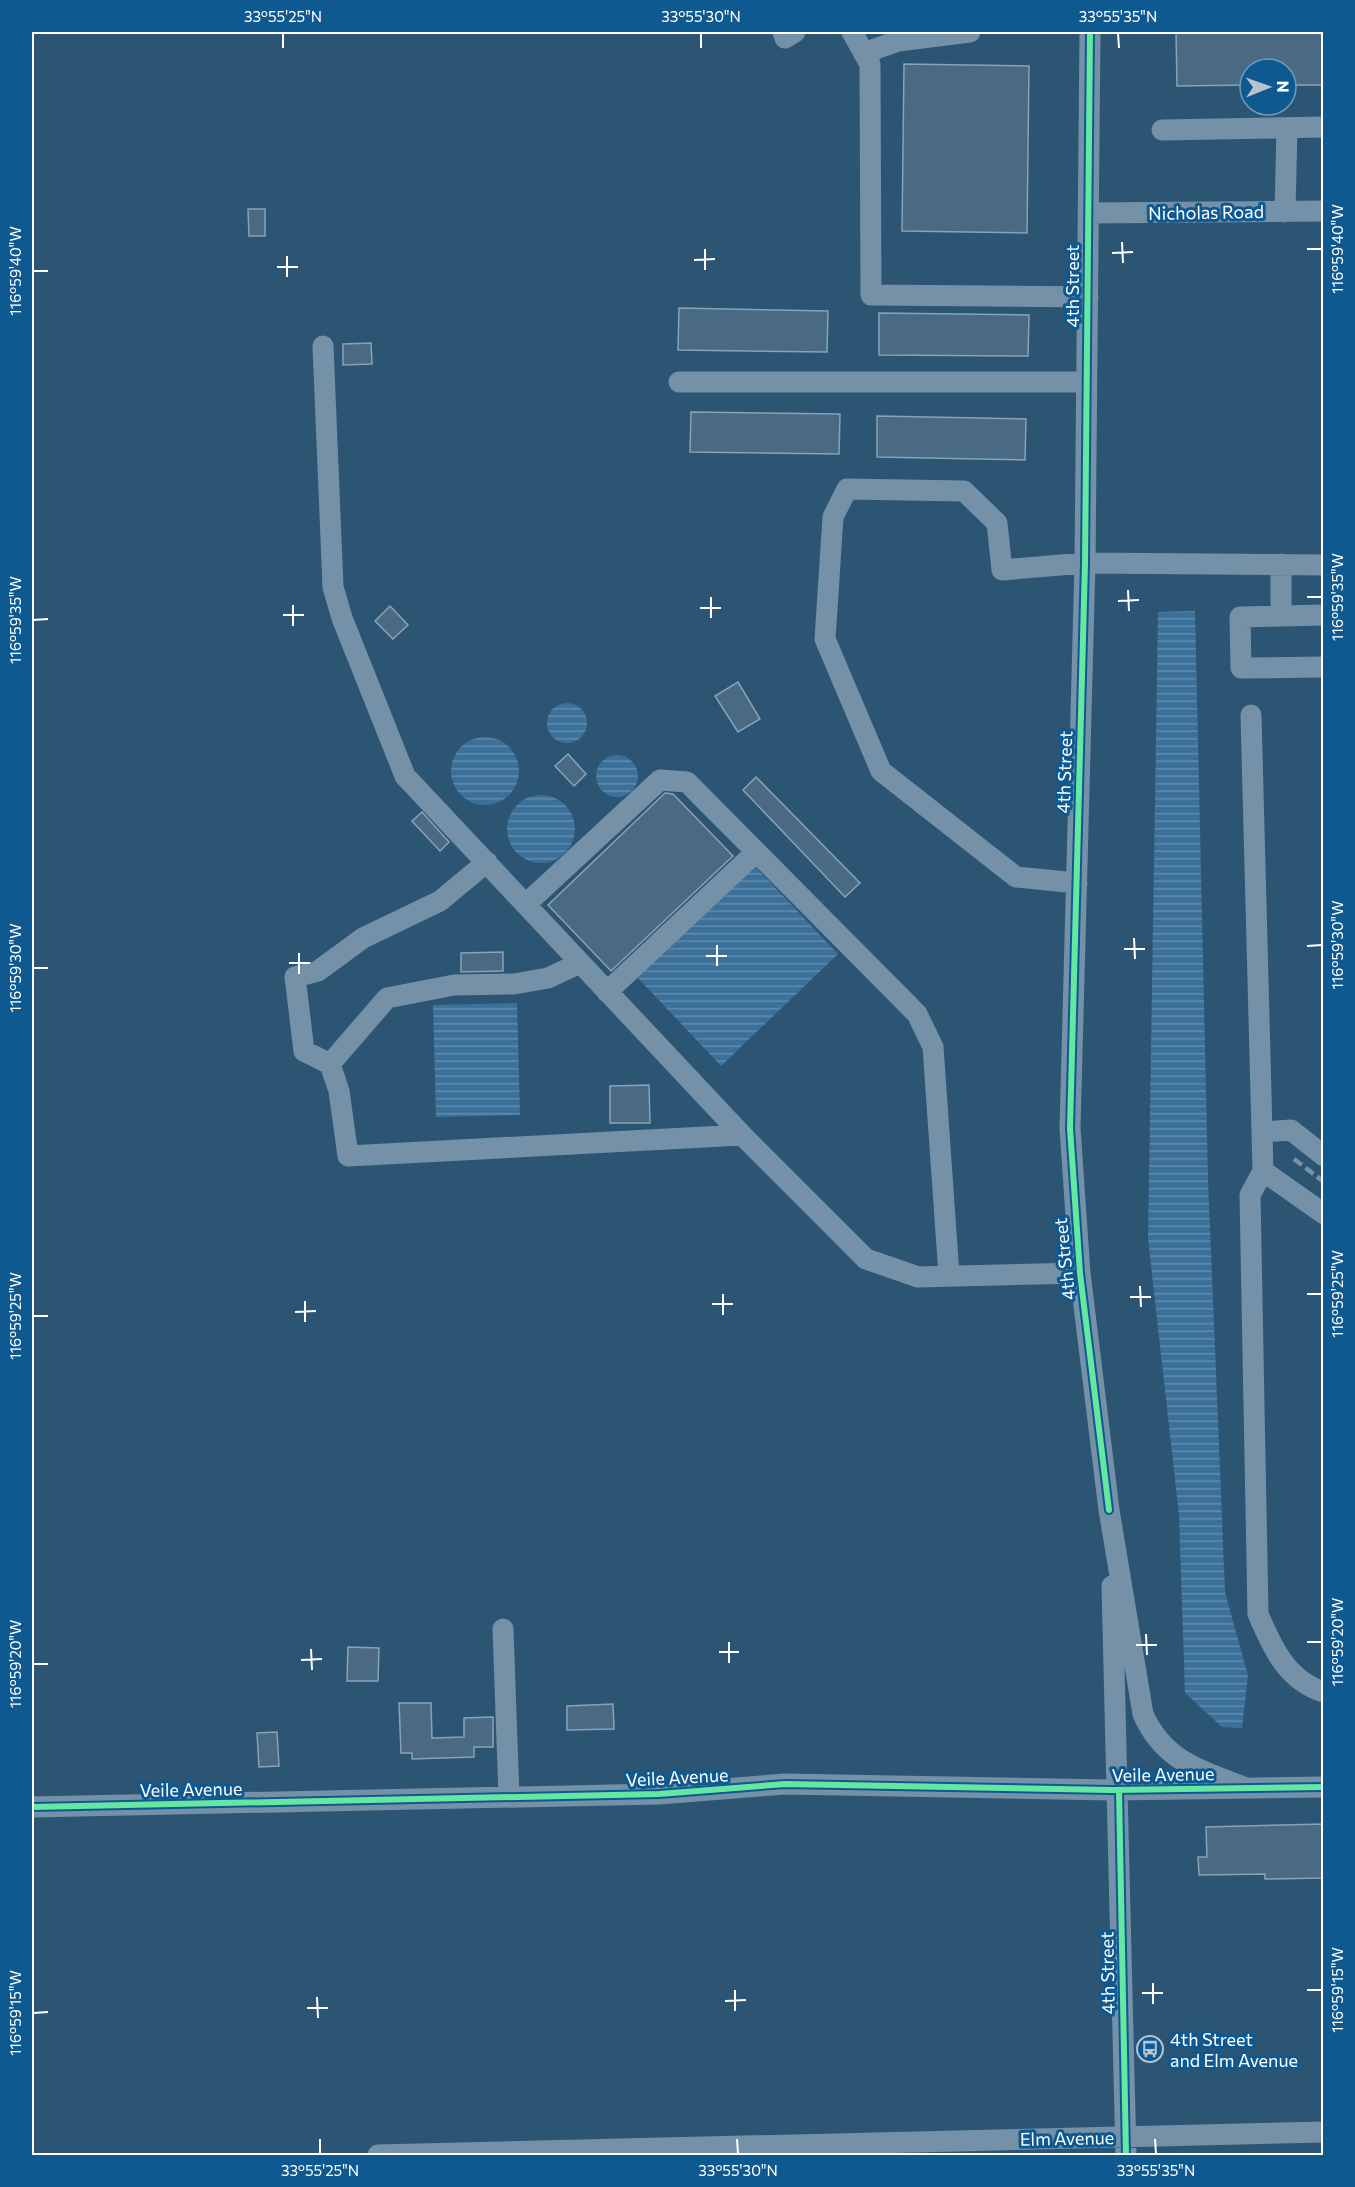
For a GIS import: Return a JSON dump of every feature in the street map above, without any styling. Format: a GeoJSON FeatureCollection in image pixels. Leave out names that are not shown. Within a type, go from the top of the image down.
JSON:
{"type":"FeatureCollection","features":[{"type":"Feature","properties":{"kind":"street"},"geometry":{"type":"LineString","coordinates":[[783,32],[785,38],[795,32]]}},
{"type":"Feature","properties":{"kind":"street"},"geometry":{"type":"LineString","coordinates":[[852,32],[870,64],[871,295],[1088,297]]}},
{"type":"Feature","properties":{"kind":"street"},"geometry":{"type":"LineString","coordinates":[[864,53],[898,41],[970,32]]}},
{"type":"Feature","properties":{"kind":"street","name":"4th Street"},"geometry":{"type":"LineString","coordinates":[[1090,32],[1085,562],[1070,1128],[1080,1273],[1109,1510],[1119,1790],[1126,2146]]}},
{"type":"Feature","properties":{"kind":"street"},"geometry":{"type":"LineString","coordinates":[[1162,130],[1323,127]]}},
{"type":"Feature","properties":{"kind":"street"},"geometry":{"type":"LineString","coordinates":[[1285,212],[1287,128]]}},
{"type":"Feature","properties":{"kind":"street","name":"Nicholas Road"},"geometry":{"type":"LineString","coordinates":[[1088,213],[1323,211]]}},
{"type":"Feature","properties":{"kind":"street"},"geometry":{"type":"LineString","coordinates":[[323,346],[333,587],[342,618],[405,776],[742,1135],[866,1259],[918,1277],[1080,1273]]}},
{"type":"Feature","properties":{"kind":"street"},"geometry":{"type":"LineString","coordinates":[[679,382],[1086,382]]}},
{"type":"Feature","properties":{"kind":"street"},"geometry":{"type":"LineString","coordinates":[[1077,883],[1016,877],[881,771],[825,639],[832,517],[847,489],[963,491],[997,523],[1002,570],[1085,562],[1323,565]]}},
{"type":"Feature","properties":{"kind":"street"},"geometry":{"type":"LineString","coordinates":[[1281,564],[1281,616]]}},
{"type":"Feature","properties":{"kind":"street"},"geometry":{"type":"LineString","coordinates":[[1323,615],[1240,616],[1241,668],[1323,667]]}},
{"type":"Feature","properties":{"kind":"street"},"geometry":{"type":"LineString","coordinates":[[1251,715],[1263,1171],[1250,1195],[1258,1614],[1272,1648],[1284,1665],[1300,1681],[1323,1692]]}},
{"type":"Feature","properties":{"kind":"street"},"geometry":{"type":"LineString","coordinates":[[526,904],[660,780],[687,782],[917,1014],[933,1047],[949,1275]]}},
{"type":"Feature","properties":{"kind":"street"},"geometry":{"type":"LineString","coordinates":[[607,992],[755,853]]}},
{"type":"Feature","properties":{"kind":"street"},"geometry":{"type":"LineString","coordinates":[[487,862],[440,901],[363,939],[318,971],[295,977],[304,1051],[330,1064],[339,1091],[348,1156],[742,1135]]}},
{"type":"Feature","properties":{"kind":"street"},"geometry":{"type":"LineString","coordinates":[[330,1064],[387,998],[454,985],[514,984],[549,978],[579,963]]}},
{"type":"Feature","properties":{"kind":"street"},"geometry":{"type":"LineString","coordinates":[[1262,1132],[1291,1130],[1323,1156]]}},
{"type":"Feature","properties":{"kind":"street"},"geometry":{"type":"LineString","coordinates":[[1263,1171],[1323,1214]]}},
{"type":"Feature","properties":{"kind":"street"},"geometry":{"type":"LineString","coordinates":[[1109,1510],[1143,1714],[1150,1730],[1157,1741],[1183,1763],[1246,1788]]}},
{"type":"Feature","properties":{"kind":"street"},"geometry":{"type":"LineString","coordinates":[[503,1629],[509,1797]]}},
{"type":"Feature","properties":{"kind":"street","name":"Veile Avenue"},"geometry":{"type":"LineString","coordinates":[[32,1807],[659,1794],[785,1784],[1119,1790],[1323,1787]]}},
{"type":"Feature","properties":{"kind":"street","name":"Elm Avenue"},"geometry":{"type":"LineString","coordinates":[[378,2155],[1126,2146],[1323,2133]]}},
{"type":"Feature","properties":{"kind":"water"},"geometry":{"type":"Polygon","coordinates":[[[1195,611],[1208,1178],[1225,1592],[1248,1676],[1242,1728],[1222,1727],[1185,1693],[1179,1515],[1148,1239],[1158,612],[1195,611]]]}},
{"type":"Feature","properties":{"kind":"water"},"geometry":{"type":"Polygon","coordinates":[[[567,703],[575,704],[581,709],[586,715],[586,731],[581,737],[575,742],[567,743],[559,742],[553,737],[548,731],[547,723],[548,715],[553,709],[559,704],[567,703]]]}},
{"type":"Feature","properties":{"kind":"water"},"geometry":{"type":"Polygon","coordinates":[[[485,737],[498,740],[509,747],[516,758],[519,771],[516,784],[509,795],[498,802],[485,805],[472,802],[461,795],[454,784],[451,771],[454,758],[461,747],[472,740],[485,737]]]}},
{"type":"Feature","properties":{"kind":"water"},"geometry":{"type":"Polygon","coordinates":[[[617,755],[632,761],[638,776],[632,791],[617,797],[602,791],[596,776],[602,761],[617,755]]]}},
{"type":"Feature","properties":{"kind":"water"},"geometry":{"type":"Polygon","coordinates":[[[541,795],[554,797],[565,805],[573,816],[575,829],[573,842],[565,853],[554,861],[541,863],[528,861],[517,853],[509,842],[507,829],[509,816],[517,805],[528,797],[541,795]]]}},
{"type":"Feature","properties":{"kind":"water"},"geometry":{"type":"Polygon","coordinates":[[[753,864],[838,954],[721,1066],[636,976],[753,864]]]}},
{"type":"Feature","properties":{"kind":"water"},"geometry":{"type":"Polygon","coordinates":[[[517,1003],[520,1115],[436,1117],[433,1005],[517,1003]]]}},
{"type":"Feature","properties":{"kind":"building"},"geometry":{"type":"Polygon","coordinates":[[[1176,32],[1323,32],[1323,85],[1298,85],[1298,57],[1238,57],[1238,85],[1177,86],[1176,32]]]}},
{"type":"Feature","properties":{"kind":"building"},"geometry":{"type":"Polygon","coordinates":[[[904,64],[1029,66],[1027,233],[902,231],[904,64]]]}},
{"type":"Feature","properties":{"kind":"building"},"geometry":{"type":"Polygon","coordinates":[[[248,209],[265,209],[265,236],[249,236],[248,209]]]}},
{"type":"Feature","properties":{"kind":"building"},"geometry":{"type":"Polygon","coordinates":[[[679,308],[828,311],[827,352],[678,350],[679,308]]]}},
{"type":"Feature","properties":{"kind":"building"},"geometry":{"type":"Polygon","coordinates":[[[879,313],[1029,315],[1028,356],[879,355],[879,313]]]}},
{"type":"Feature","properties":{"kind":"building"},"geometry":{"type":"Polygon","coordinates":[[[371,343],[372,364],[343,365],[343,344],[371,343]]]}},
{"type":"Feature","properties":{"kind":"building"},"geometry":{"type":"Polygon","coordinates":[[[691,412],[840,414],[839,454],[690,452],[691,412]]]}},
{"type":"Feature","properties":{"kind":"building"},"geometry":{"type":"Polygon","coordinates":[[[877,416],[1026,419],[1025,460],[877,457],[877,416]]]}},
{"type":"Feature","properties":{"kind":"building"},"geometry":{"type":"Polygon","coordinates":[[[390,606],[408,625],[393,639],[375,621],[390,606]]]}},
{"type":"Feature","properties":{"kind":"building"},"geometry":{"type":"Polygon","coordinates":[[[738,682],[760,719],[738,732],[715,696],[738,682]]]}},
{"type":"Feature","properties":{"kind":"building"},"geometry":{"type":"Polygon","coordinates":[[[568,754],[586,774],[574,786],[555,766],[568,754]]]}},
{"type":"Feature","properties":{"kind":"building"},"geometry":{"type":"Polygon","coordinates":[[[756,777],[860,883],[845,897],[743,790],[756,777]]]}},
{"type":"Feature","properties":{"kind":"building"},"geometry":{"type":"Polygon","coordinates":[[[665,793],[673,794],[733,856],[611,971],[548,905],[665,793]]]}},
{"type":"Feature","properties":{"kind":"building"},"geometry":{"type":"Polygon","coordinates":[[[422,812],[449,842],[440,851],[412,821],[422,812]]]}},
{"type":"Feature","properties":{"kind":"building"},"geometry":{"type":"Polygon","coordinates":[[[503,952],[503,971],[461,972],[461,953],[503,952]]]}},
{"type":"Feature","properties":{"kind":"building"},"geometry":{"type":"Polygon","coordinates":[[[649,1085],[650,1123],[610,1123],[610,1086],[649,1085]]]}},
{"type":"Feature","properties":{"kind":"building"},"geometry":{"type":"Polygon","coordinates":[[[348,1647],[379,1648],[378,1681],[347,1681],[348,1647]]]}},
{"type":"Feature","properties":{"kind":"building"},"geometry":{"type":"Polygon","coordinates":[[[399,1703],[431,1703],[432,1738],[464,1737],[464,1718],[493,1717],[493,1747],[474,1747],[474,1757],[412,1759],[412,1753],[401,1753],[399,1703]]]}},
{"type":"Feature","properties":{"kind":"building"},"geometry":{"type":"Polygon","coordinates":[[[613,1704],[614,1729],[567,1730],[567,1706],[613,1704]]]}},
{"type":"Feature","properties":{"kind":"building"},"geometry":{"type":"Polygon","coordinates":[[[277,1732],[279,1766],[259,1767],[257,1733],[277,1732]]]}},
{"type":"Feature","properties":{"kind":"building"},"geometry":{"type":"Polygon","coordinates":[[[1323,1824],[1323,1878],[1265,1879],[1265,1874],[1199,1875],[1198,1857],[1207,1857],[1206,1827],[1323,1824]]]}},
{"type":"Feature","properties":{"kind":"railway"},"geometry":{"type":"LineString","coordinates":[[1294,1159],[1324,1182]]}},
{"type":"Feature","properties":{"kind":"cycle path"},"geometry":{"type":"LineString","coordinates":[[1090,32],[1085,563],[1070,1128],[1080,1273],[1109,1510]]}},
{"type":"Feature","properties":{"kind":"cycle path"},"geometry":{"type":"LineString","coordinates":[[32,1807],[659,1794],[785,1784],[1112,1790],[1324,1787]]}},
{"type":"Feature","properties":{"kind":"cycle path"},"geometry":{"type":"LineString","coordinates":[[1119,1790],[1126,2156]]}},
{"type":"Feature","properties":{"kind":"place","name":"4th Street and Elm Avenue"},"geometry":{"type":"Point","coordinates":[1150,2049]}}]}
